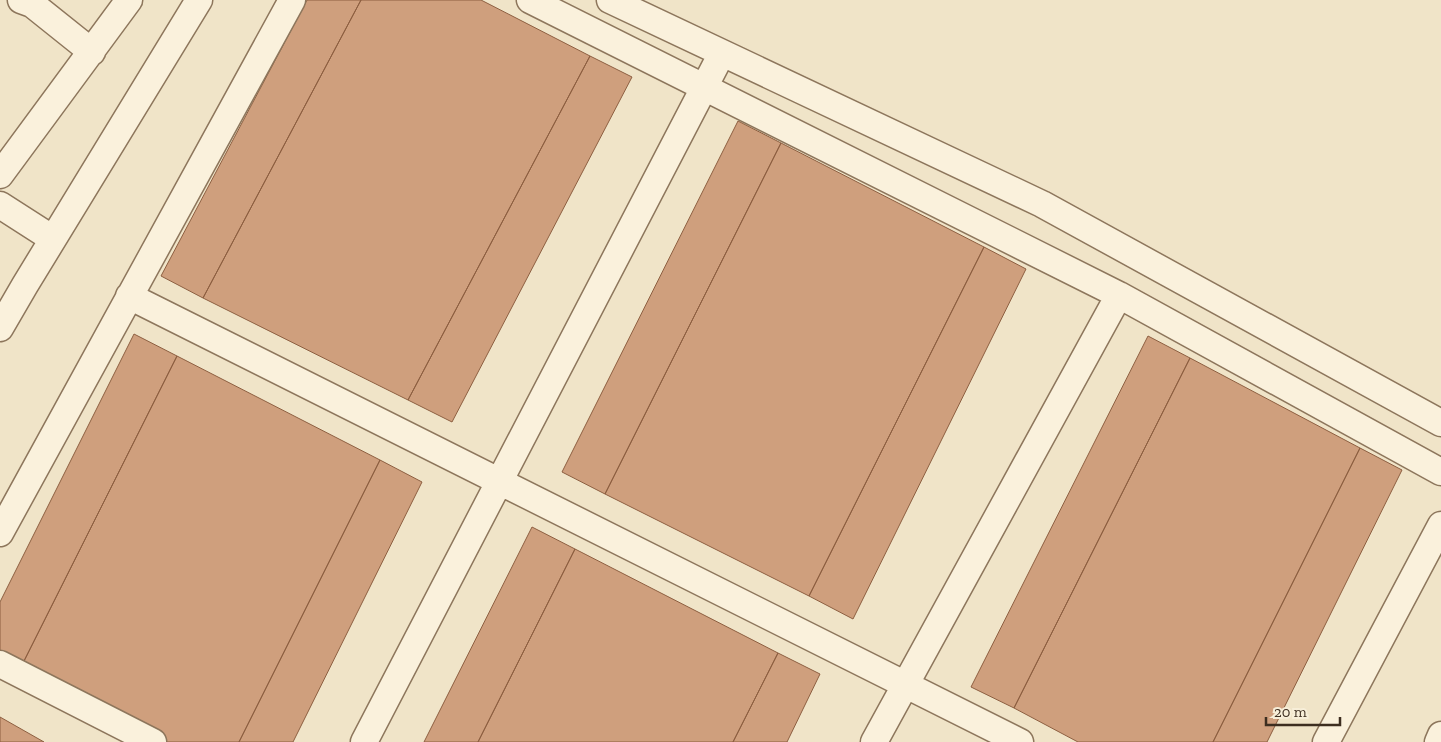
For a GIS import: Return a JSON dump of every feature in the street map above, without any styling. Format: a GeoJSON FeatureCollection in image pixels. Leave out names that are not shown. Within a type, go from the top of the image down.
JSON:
{"type":"FeatureCollection","features":[{"type":"Feature","properties":{"kind":"street"},"geometry":{"type":"LineString","coordinates":[[21,0],[32,4],[92,52]]}},
{"type":"Feature","properties":{"kind":"street"},"geometry":{"type":"LineString","coordinates":[[0,175],[129,0]]}},
{"type":"Feature","properties":{"kind":"street"},"geometry":{"type":"LineString","coordinates":[[0,328],[199,0]]}},
{"type":"Feature","properties":{"kind":"street"},"geometry":{"type":"LineString","coordinates":[[0,533],[292,0]]}},
{"type":"Feature","properties":{"kind":"street"},"geometry":{"type":"LineString","coordinates":[[530,0],[1119,295],[1441,472]]}},
{"type":"Feature","properties":{"kind":"street"},"geometry":{"type":"LineString","coordinates":[[610,0],[1042,204],[1441,423]]}},
{"type":"Feature","properties":{"kind":"street"},"geometry":{"type":"LineString","coordinates":[[364,742],[722,53]]}},
{"type":"Feature","properties":{"kind":"street"},"geometry":{"type":"LineString","coordinates":[[0,205],[53,238]]}},
{"type":"Feature","properties":{"kind":"street"},"geometry":{"type":"LineString","coordinates":[[874,742],[1119,295]]}},
{"type":"Feature","properties":{"kind":"street"},"geometry":{"type":"LineString","coordinates":[[129,296],[1020,742]]}},
{"type":"Feature","properties":{"kind":"street"},"geometry":{"type":"LineString","coordinates":[[1326,742],[1441,525]]}},
{"type":"Feature","properties":{"kind":"street"},"geometry":{"type":"LineString","coordinates":[[0,664],[110,732],[153,742]]}},
{"type":"Feature","properties":{"kind":"street"},"geometry":{"type":"LineString","coordinates":[[1438,742],[1441,735]]}},
{"type":"Feature","properties":{"kind":"building"},"geometry":{"type":"Polygon","coordinates":[[[307,0],[361,0],[203,298],[161,276],[307,0]]]}},
{"type":"Feature","properties":{"kind":"building"},"geometry":{"type":"Polygon","coordinates":[[[361,0],[481,0],[590,56],[408,400],[203,298],[361,0]]]}},
{"type":"Feature","properties":{"kind":"building"},"geometry":{"type":"Polygon","coordinates":[[[590,56],[632,77],[452,422],[408,400],[590,56]]]}},
{"type":"Feature","properties":{"kind":"building"},"geometry":{"type":"Polygon","coordinates":[[[738,121],[781,143],[605,494],[562,472],[738,121]]]}},
{"type":"Feature","properties":{"kind":"building"},"geometry":{"type":"Polygon","coordinates":[[[781,143],[984,247],[809,596],[605,494],[781,143]]]}},
{"type":"Feature","properties":{"kind":"building"},"geometry":{"type":"Polygon","coordinates":[[[984,247],[1026,269],[853,619],[809,596],[984,247]]]}},
{"type":"Feature","properties":{"kind":"building"},"geometry":{"type":"Polygon","coordinates":[[[134,334],[177,356],[20,669],[0,659],[0,602],[134,334]]]}},
{"type":"Feature","properties":{"kind":"building"},"geometry":{"type":"Polygon","coordinates":[[[1148,336],[1190,358],[1014,708],[971,687],[1148,336]]]}},
{"type":"Feature","properties":{"kind":"building"},"geometry":{"type":"Polygon","coordinates":[[[177,356],[380,460],[239,742],[166,742],[20,669],[177,356]]]}},
{"type":"Feature","properties":{"kind":"building"},"geometry":{"type":"Polygon","coordinates":[[[1190,358],[1360,448],[1213,742],[1078,742],[1014,708],[1190,358]]]}},
{"type":"Feature","properties":{"kind":"building"},"geometry":{"type":"Polygon","coordinates":[[[1360,448],[1402,470],[1267,742],[1213,742],[1360,448]]]}},
{"type":"Feature","properties":{"kind":"building"},"geometry":{"type":"Polygon","coordinates":[[[380,460],[422,482],[293,742],[239,742],[380,460]]]}},
{"type":"Feature","properties":{"kind":"building"},"geometry":{"type":"Polygon","coordinates":[[[532,527],[575,549],[478,742],[424,742],[532,527]]]}},
{"type":"Feature","properties":{"kind":"building"},"geometry":{"type":"Polygon","coordinates":[[[575,549],[778,653],[733,742],[478,742],[575,549]]]}},
{"type":"Feature","properties":{"kind":"building"},"geometry":{"type":"Polygon","coordinates":[[[778,653],[820,674],[787,742],[733,742],[778,653]]]}},
{"type":"Feature","properties":{"kind":"building"},"geometry":{"type":"Polygon","coordinates":[[[0,717],[44,742],[0,742],[0,717]]]}}]}
